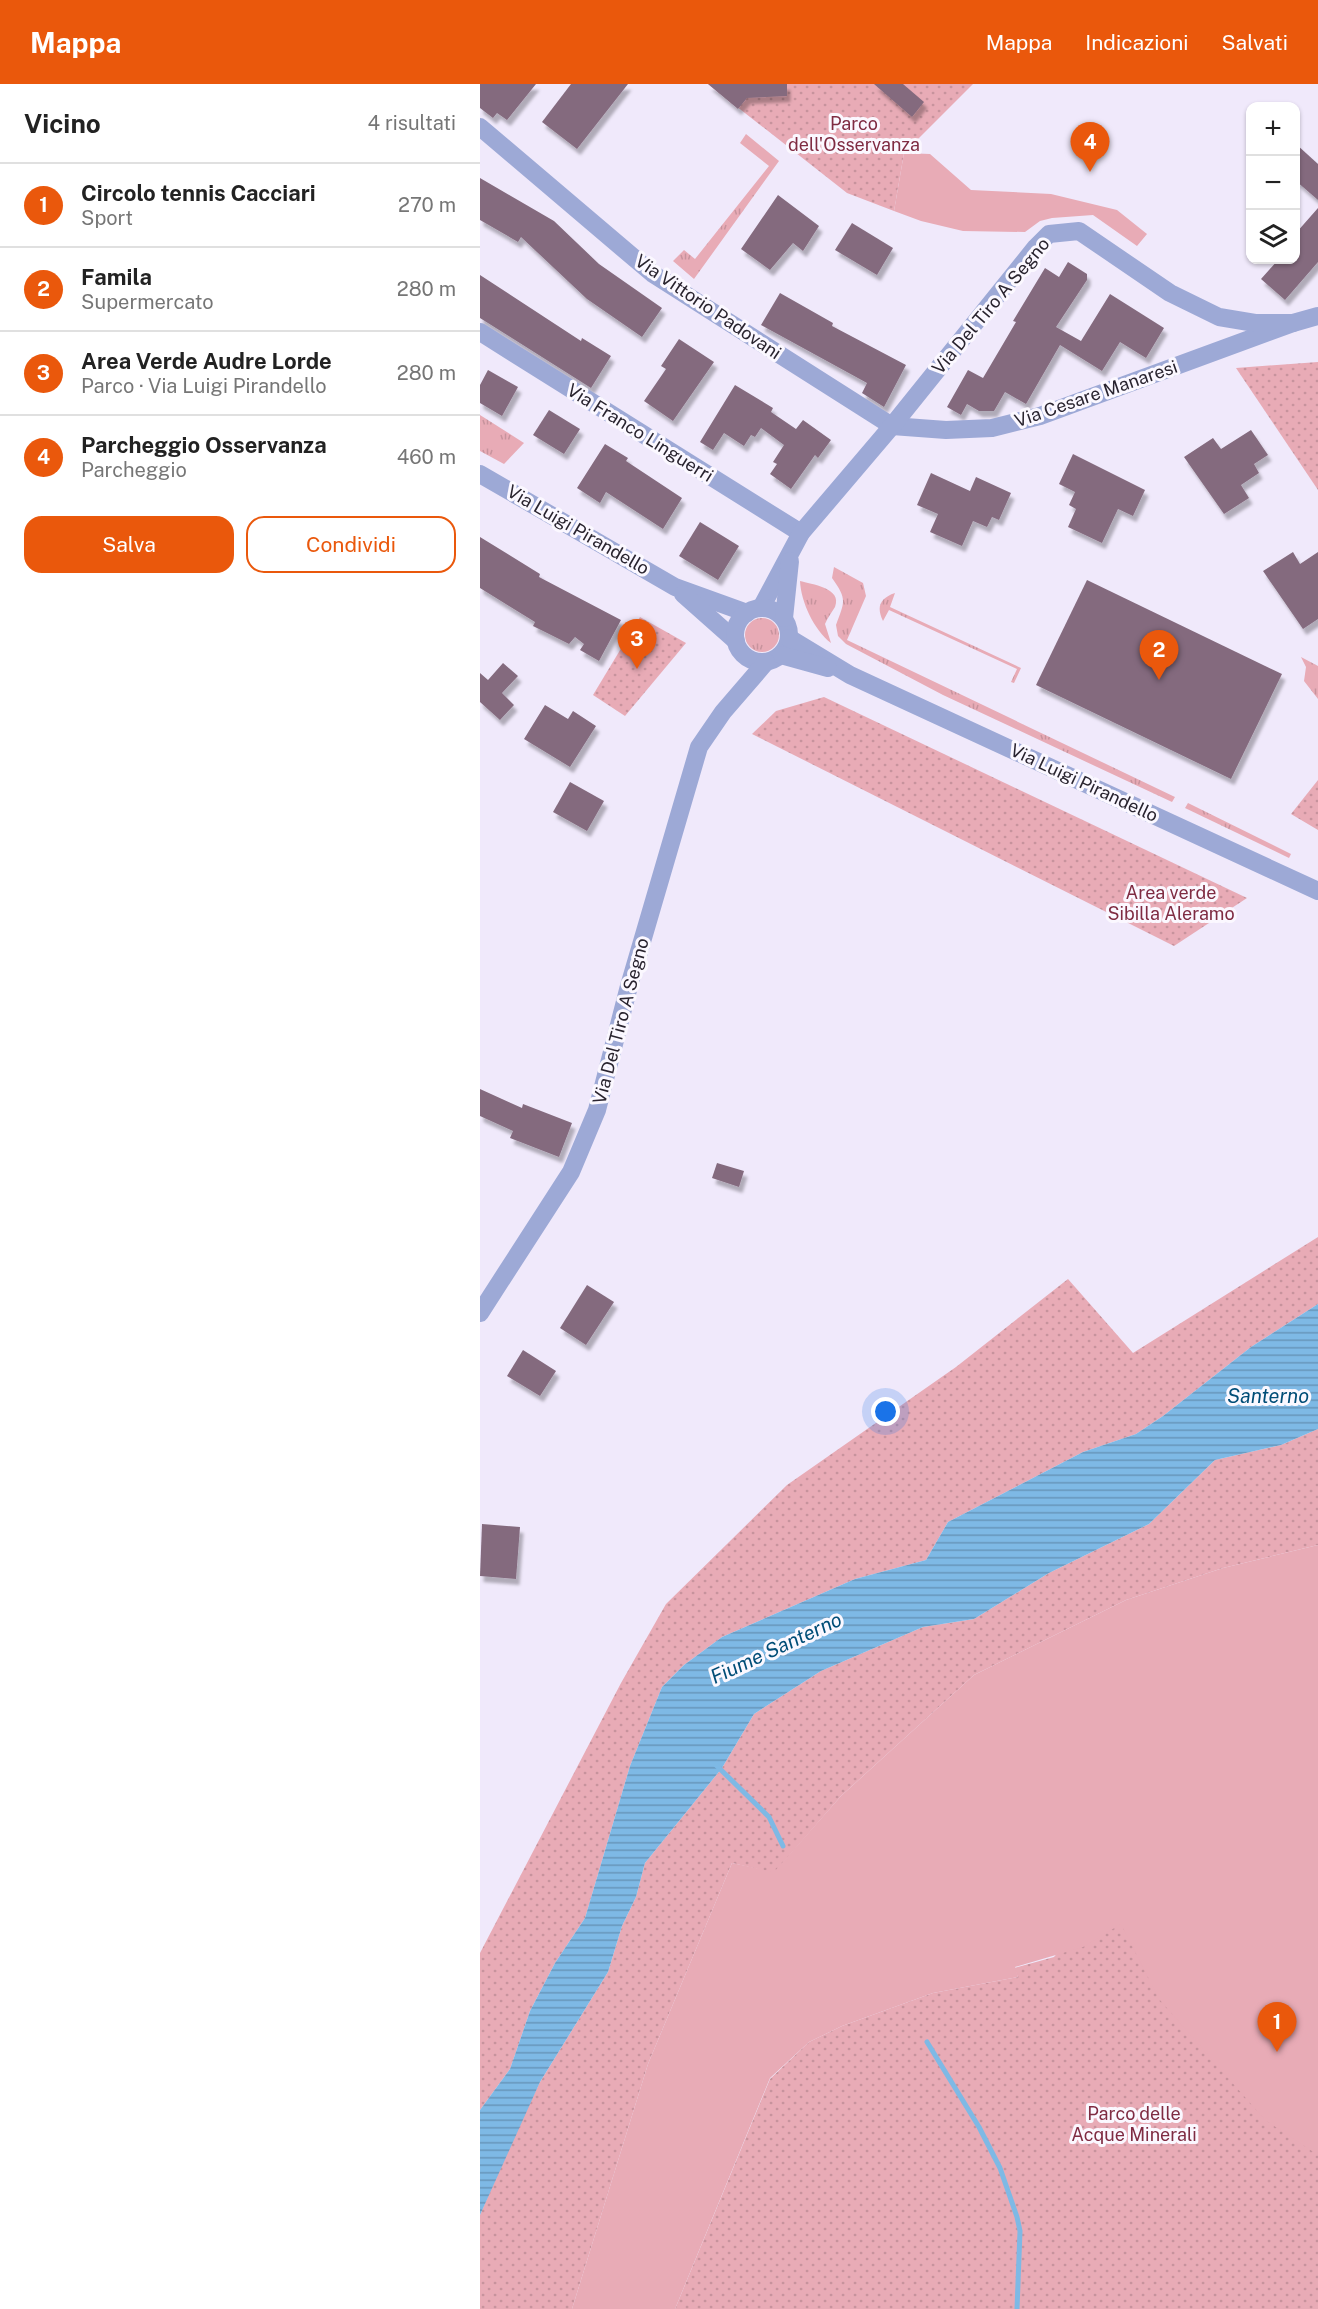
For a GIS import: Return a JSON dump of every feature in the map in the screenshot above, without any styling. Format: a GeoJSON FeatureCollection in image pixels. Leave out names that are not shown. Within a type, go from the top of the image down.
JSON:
{"type":"FeatureCollection","features":[{"type":"Feature","properties":{"kind":"street","name":"Via Vittorio Padovani"},"geometry":{"type":"LineString","coordinates":[[480,127],[654,274],[892,426]]}},
{"type":"Feature","properties":{"kind":"street","name":"Via Del Tiro A Segno"},"geometry":{"type":"LineString","coordinates":[[754,611],[796,540],[1049,234],[1079,231],[1170,292],[1219,317],[1255,323],[1293,324],[1318,316]]}},
{"type":"Feature","properties":{"kind":"street","name":"Via Cesare Manaresi"},"geometry":{"type":"LineString","coordinates":[[892,426],[946,430],[992,428],[1040,416],[1293,324]]}},
{"type":"Feature","properties":{"kind":"street","name":"Via Franco Linguerri"},"geometry":{"type":"LineString","coordinates":[[480,332],[796,540]]}},
{"type":"Feature","properties":{"kind":"street","name":"Via Luigi Pirandello"},"geometry":{"type":"LineString","coordinates":[[480,474],[675,586],[736,641],[746,657],[774,658],[850,675]]}},
{"type":"Feature","properties":{"kind":"street"},"geometry":{"type":"LineString","coordinates":[[774,658],[789,638],[784,618],[796,540]]}},
{"type":"Feature","properties":{"kind":"street","name":"Via Luigi Pirandello"},"geometry":{"type":"LineString","coordinates":[[675,586],[754,611],[769,609],[784,618]]}},
{"type":"Feature","properties":{"kind":"street"},"geometry":{"type":"LineString","coordinates":[[736,641],[737,626],[754,611]]}},
{"type":"Feature","properties":{"kind":"street","name":"Via Luigi Pirandello"},"geometry":{"type":"LineString","coordinates":[[789,638],[850,675],[1318,891]]}},
{"type":"Feature","properties":{"kind":"street","name":"Via Del Tiro A Segno"},"geometry":{"type":"LineString","coordinates":[[723,712],[746,657]]}},
{"type":"Feature","properties":{"kind":"street","name":"Via Del Tiro A Segno"},"geometry":{"type":"LineString","coordinates":[[480,1313],[571,1172],[597,1110],[629,986],[699,747],[723,712],[774,658]]}},
{"type":"Feature","properties":{"kind":"green space","name":"Parco dell'Osservanza"},"geometry":{"type":"Polygon","coordinates":[[[708,84],[973,84],[904,153],[894,211],[847,193],[708,84]]]}},
{"type":"Feature","properties":{"kind":"green space"},"geometry":{"type":"Polygon","coordinates":[[[746,134],[779,161],[694,279],[673,261],[684,250],[695,259],[769,166],[740,143],[746,134]]]}},
{"type":"Feature","properties":{"kind":"green space"},"geometry":{"type":"Polygon","coordinates":[[[904,153],[930,154],[971,190],[1051,194],[1117,210],[1147,234],[1137,246],[1093,215],[1040,221],[1025,232],[963,231],[921,221],[894,211],[904,153]]]}},
{"type":"Feature","properties":{"kind":"green space"},"geometry":{"type":"Polygon","coordinates":[[[1318,362],[1318,490],[1236,368],[1318,362]]]}},
{"type":"Feature","properties":{"kind":"green space"},"geometry":{"type":"Polygon","coordinates":[[[480,415],[524,443],[504,464],[480,451],[480,415]]]}},
{"type":"Feature","properties":{"kind":"green space"},"geometry":{"type":"Polygon","coordinates":[[[834,567],[863,583],[866,596],[847,640],[1175,797],[1172,802],[943,695],[846,644],[838,636],[836,625],[843,601],[832,578],[834,567]]]}},
{"type":"Feature","properties":{"kind":"green space"},"geometry":{"type":"Polygon","coordinates":[[[800,581],[825,588],[834,595],[835,607],[825,624],[831,643],[819,631],[810,615],[803,598],[800,581]]]}},
{"type":"Feature","properties":{"kind":"green space"},"geometry":{"type":"Polygon","coordinates":[[[895,593],[890,607],[1021,668],[1014,683],[1011,682],[1017,669],[889,610],[883,621],[880,611],[881,604],[883,600],[895,593]]]}},
{"type":"Feature","properties":{"kind":"green space"},"geometry":{"type":"Polygon","coordinates":[[[640,617],[686,643],[625,716],[593,695],[640,617]]]}},
{"type":"Feature","properties":{"kind":"green space"},"geometry":{"type":"Polygon","coordinates":[[[762,618],[774,623],[779,635],[774,647],[762,652],[750,647],[745,635],[750,623],[762,618]]]}},
{"type":"Feature","properties":{"kind":"green space"},"geometry":{"type":"Polygon","coordinates":[[[1301,657],[1318,666],[1318,699],[1304,681],[1306,667],[1301,657]]]}},
{"type":"Feature","properties":{"kind":"green space","name":"Area verde Sibilla Aleramo"},"geometry":{"type":"Polygon","coordinates":[[[824,697],[1247,898],[1174,946],[752,734],[776,711],[824,697]]]}},
{"type":"Feature","properties":{"kind":"green space"},"geometry":{"type":"Polygon","coordinates":[[[1318,780],[1318,830],[1291,814],[1318,780]]]}},
{"type":"Feature","properties":{"kind":"green space"},"geometry":{"type":"Polygon","coordinates":[[[1188,803],[1291,854],[1289,858],[1185,808],[1188,803]]]}},
{"type":"Feature","properties":{"kind":"green space"},"geometry":{"type":"Polygon","coordinates":[[[1318,1237],[1318,1304],[1251,1347],[1163,1416],[1136,1434],[1083,1452],[948,1522],[926,1560],[855,1579],[722,1637],[684,1665],[662,1687],[630,1766],[585,1918],[555,1963],[530,2011],[510,2069],[480,2110],[480,1953],[621,1683],[666,1604],[787,1485],[956,1367],[1068,1279],[1133,1353],[1318,1237]]]}},
{"type":"Feature","properties":{"kind":"green space"},"geometry":{"type":"Polygon","coordinates":[[[1318,1429],[1318,1545],[1223,1568],[1126,1600],[974,1675],[841,1796],[774,1873],[732,1863],[648,2064],[572,2309],[480,2309],[480,2215],[514,2136],[540,2082],[608,1972],[622,1926],[636,1897],[645,1863],[722,1768],[754,1714],[821,1671],[923,1627],[974,1619],[1049,1573],[1149,1524],[1215,1460],[1281,1445],[1318,1429]]]}},
{"type":"Feature","properties":{"kind":"green space"},"geometry":{"type":"Polygon","coordinates":[[[1318,1545],[1318,2155],[1265,2120],[1159,1999],[1121,1924],[1083,1947],[1015,1967],[1018,1977],[933,1993],[842,2026],[809,2042],[770,2078],[675,2309],[572,2309],[648,2064],[732,1863],[774,1872],[841,1796],[974,1675],[1126,1600],[1223,1568],[1318,1545]]]}},
{"type":"Feature","properties":{"kind":"green space","name":"Parco delle Acque Minerali"},"geometry":{"type":"Polygon","coordinates":[[[1318,1654],[1318,2309],[675,2309],[770,2079],[809,2042],[842,2026],[933,1993],[1018,1977],[1014,1968],[1054,1957],[1318,1654]]]}},
{"type":"Feature","properties":{"kind":"water","name":"Santerno"},"geometry":{"type":"Polygon","coordinates":[[[1318,1304],[1318,1429],[1281,1445],[1215,1460],[1149,1524],[1049,1573],[974,1619],[923,1627],[821,1671],[754,1714],[722,1768],[645,1863],[636,1897],[622,1926],[608,1972],[540,2082],[480,2215],[480,2110],[510,2069],[530,2011],[555,1963],[585,1918],[630,1766],[662,1687],[684,1665],[722,1637],[855,1579],[926,1560],[948,1522],[1083,1452],[1136,1434],[1163,1416],[1251,1347],[1318,1304]]]}},
{"type":"Feature","properties":{"kind":"building"},"geometry":{"type":"Polygon","coordinates":[[[480,84],[536,84],[507,120],[497,113],[493,118],[480,108],[480,84]]]}},
{"type":"Feature","properties":{"kind":"building"},"geometry":{"type":"Polygon","coordinates":[[[571,84],[628,84],[577,149],[542,122],[571,84]]]}},
{"type":"Feature","properties":{"kind":"building"},"geometry":{"type":"Polygon","coordinates":[[[708,84],[787,84],[787,96],[747,98],[738,109],[708,84]]]}},
{"type":"Feature","properties":{"kind":"building"},"geometry":{"type":"Polygon","coordinates":[[[874,84],[903,84],[924,102],[912,117],[874,84]]]}},
{"type":"Feature","properties":{"kind":"building"},"geometry":{"type":"Polygon","coordinates":[[[1300,148],[1318,164],[1318,200],[1300,184],[1300,148]]]}},
{"type":"Feature","properties":{"kind":"building"},"geometry":{"type":"Polygon","coordinates":[[[480,178],[554,221],[599,264],[662,308],[642,337],[587,299],[521,237],[518,242],[480,220],[480,178]]]}},
{"type":"Feature","properties":{"kind":"building"},"geometry":{"type":"Polygon","coordinates":[[[778,195],[819,226],[803,251],[793,243],[770,270],[741,249],[778,195]]]}},
{"type":"Feature","properties":{"kind":"building"},"geometry":{"type":"Polygon","coordinates":[[[1318,208],[1318,262],[1285,300],[1261,279],[1274,264],[1300,264],[1300,228],[1318,208]]]}},
{"type":"Feature","properties":{"kind":"building"},"geometry":{"type":"Polygon","coordinates":[[[852,223],[893,248],[877,275],[835,250],[852,223]]]}},
{"type":"Feature","properties":{"kind":"building"},"geometry":{"type":"Polygon","coordinates":[[[1068,262],[1087,274],[1087,280],[1056,327],[1081,341],[1110,294],[1164,328],[1146,358],[1120,342],[1102,371],[1060,345],[1026,404],[1005,392],[994,411],[979,411],[967,404],[961,415],[947,407],[968,370],[983,378],[1016,322],[1013,321],[1045,268],[1059,277],[1068,262]]]}},
{"type":"Feature","properties":{"kind":"building"},"geometry":{"type":"Polygon","coordinates":[[[480,275],[581,341],[582,338],[611,356],[591,388],[480,318],[480,275]]]}},
{"type":"Feature","properties":{"kind":"building"},"geometry":{"type":"Polygon","coordinates":[[[780,293],[833,323],[832,326],[906,365],[884,407],[862,393],[867,383],[761,325],[780,293]]]}},
{"type":"Feature","properties":{"kind":"building"},"geometry":{"type":"Polygon","coordinates":[[[679,339],[714,362],[673,421],[644,401],[666,369],[661,366],[679,339]]]}},
{"type":"Feature","properties":{"kind":"building"},"geometry":{"type":"Polygon","coordinates":[[[488,370],[518,387],[502,416],[480,403],[480,385],[488,370]]]}},
{"type":"Feature","properties":{"kind":"building"},"geometry":{"type":"Polygon","coordinates":[[[735,385],[773,408],[771,412],[796,429],[803,420],[831,440],[818,458],[815,455],[791,489],[770,474],[777,464],[773,462],[784,445],[761,428],[755,437],[751,435],[744,446],[724,433],[713,450],[700,442],[735,385]]]}},
{"type":"Feature","properties":{"kind":"building"},"geometry":{"type":"Polygon","coordinates":[[[549,410],[580,429],[564,454],[533,435],[549,410]]]}},
{"type":"Feature","properties":{"kind":"building"},"geometry":{"type":"Polygon","coordinates":[[[1251,430],[1268,455],[1254,464],[1259,473],[1241,485],[1249,498],[1224,514],[1184,457],[1213,438],[1221,449],[1251,430]]]}},
{"type":"Feature","properties":{"kind":"building"},"geometry":{"type":"Polygon","coordinates":[[[605,444],[628,458],[626,461],[682,498],[663,529],[606,492],[600,503],[577,488],[605,444]]]}},
{"type":"Feature","properties":{"kind":"building"},"geometry":{"type":"Polygon","coordinates":[[[1073,454],[1145,490],[1133,516],[1118,509],[1102,543],[1068,527],[1076,509],[1069,505],[1075,492],[1059,484],[1073,454]]]}},
{"type":"Feature","properties":{"kind":"building"},"geometry":{"type":"Polygon","coordinates":[[[931,473],[970,491],[976,477],[1011,493],[999,520],[992,517],[987,527],[973,521],[962,546],[930,532],[938,514],[917,505],[931,473]]]}},
{"type":"Feature","properties":{"kind":"building"},"geometry":{"type":"Polygon","coordinates":[[[700,522],[739,546],[718,580],[679,556],[700,522]]]}},
{"type":"Feature","properties":{"kind":"building"},"geometry":{"type":"Polygon","coordinates":[[[480,537],[540,574],[539,577],[621,620],[599,661],[580,650],[584,644],[575,637],[569,644],[533,626],[535,622],[480,588],[480,537]]]}},
{"type":"Feature","properties":{"kind":"building"},"geometry":{"type":"Polygon","coordinates":[[[1293,552],[1300,564],[1318,552],[1318,619],[1303,629],[1263,571],[1293,552]]]}},
{"type":"Feature","properties":{"kind":"building"},"geometry":{"type":"Polygon","coordinates":[[[1087,580],[1282,674],[1231,779],[1036,685],[1087,580]]]}},
{"type":"Feature","properties":{"kind":"building"},"geometry":{"type":"Polygon","coordinates":[[[503,663],[518,676],[502,693],[514,705],[500,720],[480,702],[480,673],[488,680],[503,663]]]}},
{"type":"Feature","properties":{"kind":"building"},"geometry":{"type":"Polygon","coordinates":[[[545,705],[568,719],[573,711],[596,726],[570,767],[524,739],[545,705]]]}},
{"type":"Feature","properties":{"kind":"building"},"geometry":{"type":"Polygon","coordinates":[[[570,782],[604,801],[587,831],[553,812],[570,782]]]}},
{"type":"Feature","properties":{"kind":"building"},"geometry":{"type":"Polygon","coordinates":[[[480,1089],[522,1108],[523,1104],[572,1123],[559,1157],[510,1138],[513,1131],[480,1116],[480,1089]]]}},
{"type":"Feature","properties":{"kind":"building"},"geometry":{"type":"Polygon","coordinates":[[[717,1163],[744,1171],[739,1187],[712,1178],[717,1163]]]}},
{"type":"Feature","properties":{"kind":"building"},"geometry":{"type":"Polygon","coordinates":[[[587,1285],[614,1302],[586,1345],[560,1328],[587,1285]]]}},
{"type":"Feature","properties":{"kind":"building"},"geometry":{"type":"Polygon","coordinates":[[[523,1350],[556,1371],[540,1396],[507,1376],[523,1350]]]}},
{"type":"Feature","properties":{"kind":"building"},"geometry":{"type":"Polygon","coordinates":[[[482,1524],[520,1527],[516,1579],[480,1576],[482,1524]]]}},
{"type":"Feature","properties":{"kind":"waterway"},"geometry":{"type":"LineString","coordinates":[[716,1765],[769,1817],[783,1846]]}},
{"type":"Feature","properties":{"kind":"waterway"},"geometry":{"type":"LineString","coordinates":[[927,2042],[979,2127],[1000,2168],[1017,2217],[1020,2231],[1017,2309]]}},
{"type":"Feature","properties":{"kind":"place","name":"Parcheggio Osservanza"},"geometry":{"type":"Point","coordinates":[1090,172]}},
{"type":"Feature","properties":{"kind":"place","name":"Area Verde Audre Lorde"},"geometry":{"type":"Point","coordinates":[637,669]}},
{"type":"Feature","properties":{"kind":"place","name":"Famila"},"geometry":{"type":"Point","coordinates":[1159,680]}},
{"type":"Feature","properties":{"kind":"place","name":"Circolo tennis Cacciari"},"geometry":{"type":"Point","coordinates":[1277,2052]}},
{"type":"Feature","properties":{"kind":"water label","name":"Fiume Santerno"},"geometry":{"type":"Point","coordinates":[776,1648]}}]}
